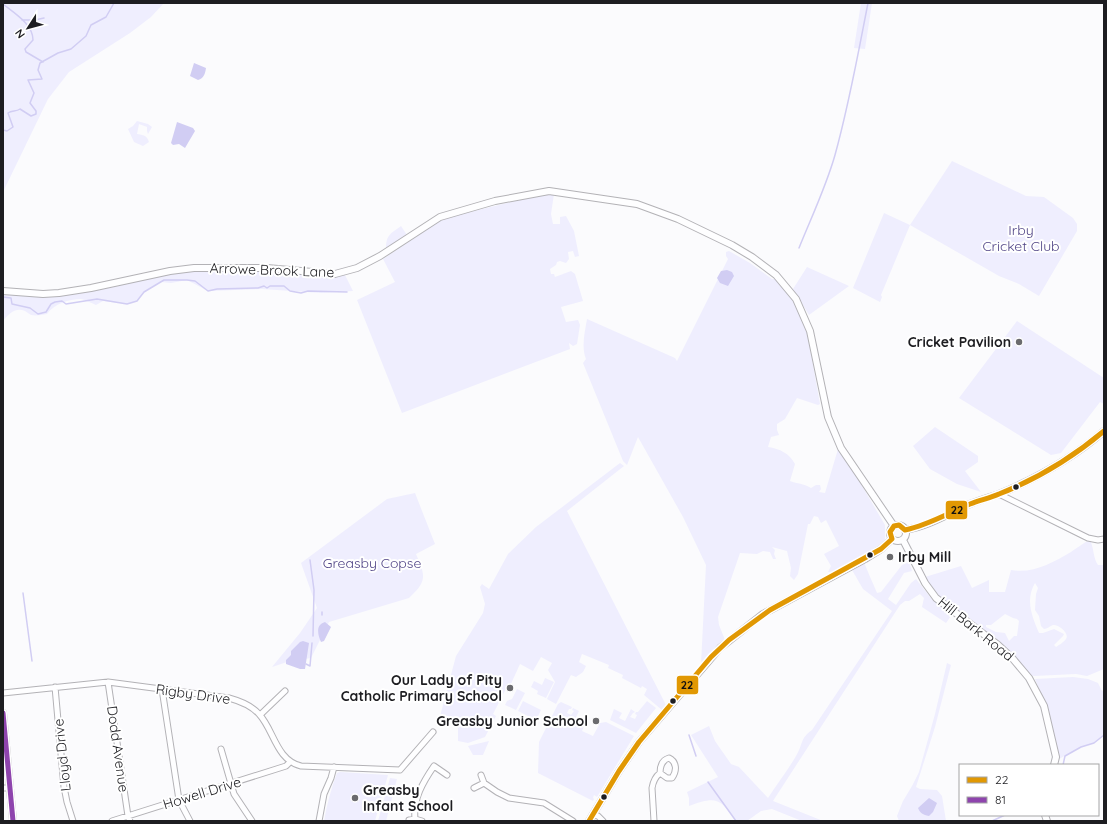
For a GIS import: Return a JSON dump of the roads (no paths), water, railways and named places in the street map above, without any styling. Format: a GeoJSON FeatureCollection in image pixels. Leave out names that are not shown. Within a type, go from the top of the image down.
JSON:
{"type":"FeatureCollection","features":[{"type":"Feature","properties":{"kind":"street","name":"Arrowe Brook Lane"},"geometry":{"type":"LineString","coordinates":[[3,291],[42,294],[58,293],[91,288],[170,271],[194,268],[267,268],[335,274],[357,268],[380,256],[440,217],[495,201],[549,191],[637,204],[678,219],[732,245],[752,257],[776,275],[796,299],[810,331],[828,417],[841,448],[894,526]]}},
{"type":"Feature","properties":{"kind":"street"},"geometry":{"type":"LineString","coordinates":[[905,530],[930,523],[970,504],[1000,494],[1038,476],[1057,465],[1104,432]]}},
{"type":"Feature","properties":{"kind":"street"},"geometry":{"type":"LineString","coordinates":[[1000,494],[1088,538],[1098,540],[1104,539]]}},
{"type":"Feature","properties":{"kind":"street"},"geometry":{"type":"LineString","coordinates":[[899,525],[905,530],[906,535],[903,540],[896,542],[892,539],[890,532],[894,526],[899,525]]}},
{"type":"Feature","properties":{"kind":"street"},"geometry":{"type":"LineString","coordinates":[[589,821],[619,771],[639,742],[720,648],[763,614],[865,559],[881,549],[892,539]]}},
{"type":"Feature","properties":{"kind":"street","name":"Hill Bark Road"},"geometry":{"type":"LineString","coordinates":[[903,540],[925,583],[936,598],[998,645],[1013,659],[1029,678],[1044,706],[1056,757],[1054,764]]}},
{"type":"Feature","properties":{"kind":"street","name":"Rigby Drive"},"geometry":{"type":"LineString","coordinates":[[3,693],[108,682],[229,698],[248,705],[260,714],[282,754],[290,762]]}},
{"type":"Feature","properties":{"kind":"street","name":"Dodd Avenue"},"geometry":{"type":"LineString","coordinates":[[108,682],[129,819]]}},
{"type":"Feature","properties":{"kind":"street","name":"Lloyd Drive"},"geometry":{"type":"LineString","coordinates":[[55,687],[64,787],[67,802],[74,821]]}},
{"type":"Feature","properties":{"kind":"street"},"geometry":{"type":"LineString","coordinates":[[162,689],[179,800],[190,821]]}},
{"type":"Feature","properties":{"kind":"street"},"geometry":{"type":"LineString","coordinates":[[260,714],[285,691]]}},
{"type":"Feature","properties":{"kind":"street"},"geometry":{"type":"LineString","coordinates":[[3,713],[6,788],[13,821]]}},
{"type":"Feature","properties":{"kind":"street"},"geometry":{"type":"LineString","coordinates":[[290,762],[301,766],[400,770],[433,732]]}},
{"type":"Feature","properties":{"kind":"street"},"geometry":{"type":"LineString","coordinates":[[221,749],[234,794],[252,821]]}},
{"type":"Feature","properties":{"kind":"street","name":"Howell Drive"},"geometry":{"type":"LineString","coordinates":[[112,821],[129,819],[179,800],[286,766],[290,762]]}},
{"type":"Feature","properties":{"kind":"street"},"geometry":{"type":"LineString","coordinates":[[415,819],[416,802],[424,781],[434,766],[447,775]]}},
{"type":"Feature","properties":{"kind":"street"},"geometry":{"type":"LineString","coordinates":[[319,821],[324,794],[334,767]]}},
{"type":"Feature","properties":{"kind":"street"},"geometry":{"type":"LineString","coordinates":[[654,821],[652,788],[655,779],[660,773]]}},
{"type":"Feature","properties":{"kind":"street"},"geometry":{"type":"LineString","coordinates":[[481,775],[484,783],[497,792],[509,798],[544,803],[573,821]]}},
{"type":"Feature","properties":{"kind":"street"},"geometry":{"type":"LineString","coordinates":[[474,788],[484,783]]}},
{"type":"Feature","properties":{"kind":"street"},"geometry":{"type":"LineString","coordinates":[[593,815],[598,816],[603,821]]}},
{"type":"Feature","properties":{"kind":"street"},"geometry":{"type":"LineString","coordinates":[[409,820],[415,819],[422,821]]}},
{"type":"Feature","properties":{"kind":"waterway"},"geometry":{"type":"LineString","coordinates":[[3,130],[7,131],[13,127],[8,113],[10,112],[20,109],[31,116],[36,114],[36,111],[30,103],[34,93],[28,80],[42,79],[38,70],[40,63],[58,53],[71,49],[86,36],[91,25],[106,17],[114,3]]}},
{"type":"Feature","properties":{"kind":"waterway"},"geometry":{"type":"LineString","coordinates":[[799,248],[823,191],[835,155],[849,98],[868,3]]}},
{"type":"Feature","properties":{"kind":"waterway"},"geometry":{"type":"LineString","coordinates":[[3,4],[22,19],[30,29],[33,40],[25,49],[26,52],[43,62]]}},
{"type":"Feature","properties":{"kind":"waterway"},"geometry":{"type":"LineString","coordinates":[[22,20],[44,18]]}},
{"type":"Feature","properties":{"kind":"waterway"},"geometry":{"type":"LineString","coordinates":[[3,297],[11,298],[12,304],[30,308],[38,314],[46,312],[51,304],[62,301],[66,304],[97,299],[127,304],[137,301],[144,292],[164,280],[195,281],[208,291],[217,289],[258,288],[264,286],[267,288],[270,286],[284,286],[290,291],[301,293],[308,291],[347,292]]}},
{"type":"Feature","properties":{"kind":"waterway"},"geometry":{"type":"LineString","coordinates":[[310,560],[314,590],[313,636]]}},
{"type":"Feature","properties":{"kind":"waterway"},"geometry":{"type":"LineString","coordinates":[[23,593],[32,661]]}},
{"type":"Feature","properties":{"kind":"waterway"},"geometry":{"type":"LineString","coordinates":[[306,664],[310,666],[312,643]]}},
{"type":"Feature","properties":{"kind":"waterway"},"geometry":{"type":"LineString","coordinates":[[689,735],[696,756]]}},
{"type":"Feature","properties":{"kind":"waterway"},"geometry":{"type":"LineString","coordinates":[[1063,764],[1065,756],[1081,747],[1094,743],[1104,735]]}},
{"type":"Feature","properties":{"kind":"waterway"},"geometry":{"type":"LineString","coordinates":[[708,782],[736,821]]}},
{"type":"Feature","properties":{"kind":"waterway"},"geometry":{"type":"LineString","coordinates":[[992,821],[1003,816]]}},
{"type":"Feature","properties":{"kind":"place","name":"Cricket Pavilion"},"geometry":{"type":"Point","coordinates":[1019,342]}},
{"type":"Feature","properties":{"kind":"place","name":"Irby Mill"},"geometry":{"type":"Point","coordinates":[890,557]}},
{"type":"Feature","properties":{"kind":"place","name":"Our Lady of Pity Catholic Primary School"},"geometry":{"type":"Point","coordinates":[510,688]}},
{"type":"Feature","properties":{"kind":"place","name":"Greasby Junior School"},"geometry":{"type":"Point","coordinates":[596,721]}},
{"type":"Feature","properties":{"kind":"place","name":"Greasby Infant School"},"geometry":{"type":"Point","coordinates":[355,798]}},
{"type":"Feature","properties":{"kind":"park label","name":"Irby Cricket Club"},"geometry":{"type":"Point","coordinates":[1021,238]}},
{"type":"Feature","properties":{"kind":"park label","name":"Greasby Copse"},"geometry":{"type":"Point","coordinates":[372,563]}}]}
